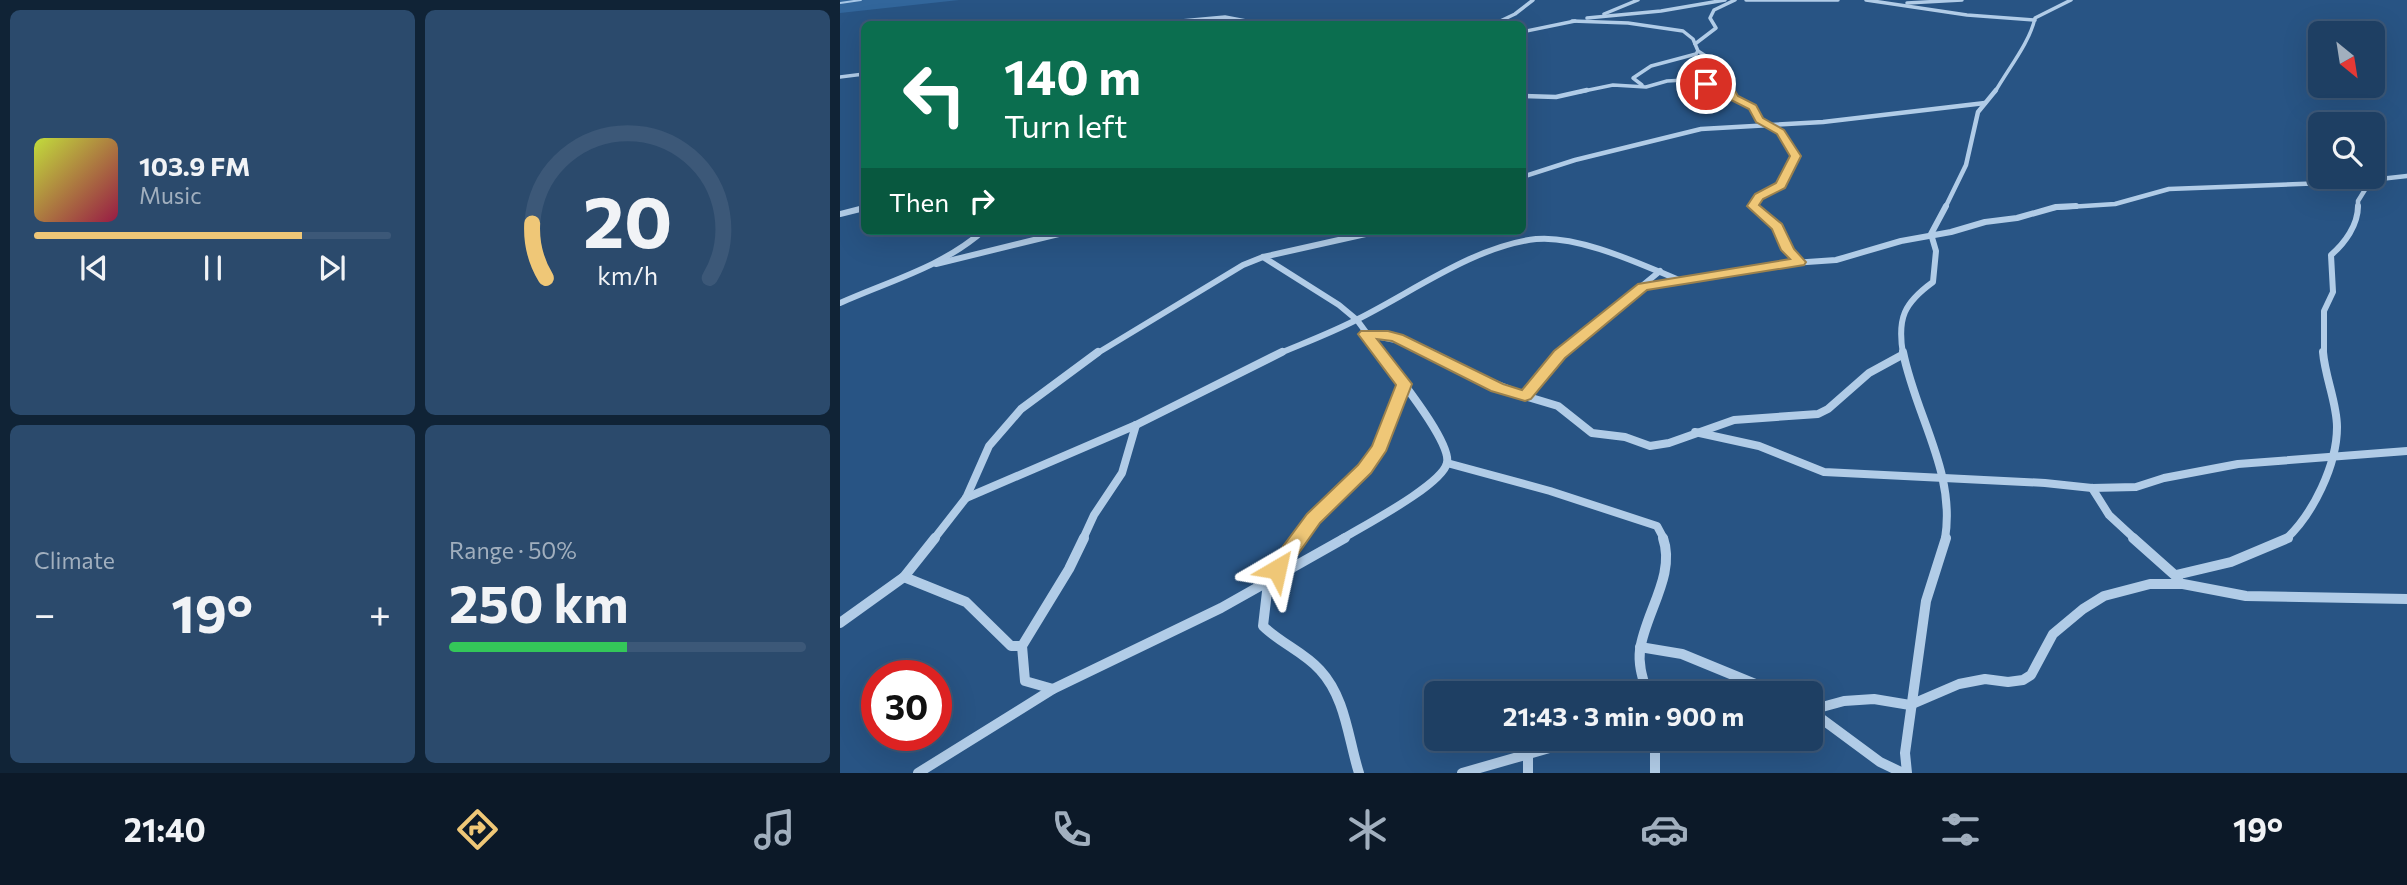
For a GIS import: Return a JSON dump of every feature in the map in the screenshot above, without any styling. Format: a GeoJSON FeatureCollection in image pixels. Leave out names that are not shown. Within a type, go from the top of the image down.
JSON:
{"type":"FeatureCollection","features":[{"type":"Feature","properties":{"kind":"street"},"geometry":{"type":"LineString","coordinates":[[1500,21],[1533,0]]}},
{"type":"Feature","properties":{"kind":"street"},"geometry":{"type":"LineString","coordinates":[[1597,16],[1638,0]]}},
{"type":"Feature","properties":{"kind":"street"},"geometry":{"type":"LineString","coordinates":[[1706,0],[1838,0]]}},
{"type":"Feature","properties":{"kind":"street"},"geometry":{"type":"LineString","coordinates":[[1695,44],[1714,31],[1716,26],[1711,15],[1727,1],[1735,0]]}},
{"type":"Feature","properties":{"kind":"street"},"geometry":{"type":"LineString","coordinates":[[1746,0],[1763,2]]}},
{"type":"Feature","properties":{"kind":"street"},"geometry":{"type":"LineString","coordinates":[[1866,0],[1927,3],[1962,0]]}},
{"type":"Feature","properties":{"kind":"street"},"geometry":{"type":"LineString","coordinates":[[1823,720],[1880,762],[1905,773],[1910,705],[1926,601],[1944,547],[1948,499],[1945,477],[1902,355],[1903,313],[1915,295],[1933,282],[1936,275],[1936,251],[1931,234],[1944,214],[1947,200],[1966,165],[1975,119],[2031,36],[2039,15],[2071,0]]}},
{"type":"Feature","properties":{"kind":"street"},"geometry":{"type":"LineString","coordinates":[[1526,31],[1597,16],[1661,11],[1718,1]]}},
{"type":"Feature","properties":{"kind":"street"},"geometry":{"type":"LineString","coordinates":[[1879,1],[1967,15],[2035,20]]}},
{"type":"Feature","properties":{"kind":"street"},"geometry":{"type":"LineString","coordinates":[[1181,21],[1225,17],[1239,21]]}},
{"type":"Feature","properties":{"kind":"street"},"geometry":{"type":"LineString","coordinates":[[1572,21],[1628,23],[1674,29],[1688,34],[1698,51],[1720,65],[1732,96],[1753,107],[1759,120],[1780,132],[1796,156],[1781,185],[1759,197],[1753,206],[1778,227],[1788,250],[1800,262]]}},
{"type":"Feature","properties":{"kind":"street"},"geometry":{"type":"LineString","coordinates":[[1646,87],[1637,82],[1634,76],[1651,66],[1696,54],[1698,51]]}},
{"type":"Feature","properties":{"kind":"street"},"geometry":{"type":"LineString","coordinates":[[840,77],[861,74]]}},
{"type":"Feature","properties":{"kind":"street"},"geometry":{"type":"LineString","coordinates":[[1526,96],[1556,97],[1619,85],[1646,87],[1685,80],[1728,88]]}},
{"type":"Feature","properties":{"kind":"street"},"geometry":{"type":"LineString","coordinates":[[1526,176],[1575,160],[1691,131],[1730,126],[1828,122],[1875,114],[1985,103]]}},
{"type":"Feature","properties":{"kind":"street"},"geometry":{"type":"LineString","coordinates":[[2385,178],[2407,176]]}},
{"type":"Feature","properties":{"kind":"street"},"geometry":{"type":"LineString","coordinates":[[1643,287],[1800,262],[1836,260],[1984,222],[2017,218],[2043,210],[2115,205],[2169,189],[2308,183]]}},
{"type":"Feature","properties":{"kind":"street"},"geometry":{"type":"LineString","coordinates":[[2176,575],[2231,562],[2287,539],[2298,527],[2318,493],[2334,456],[2337,426],[2324,360],[2323,317],[2333,292],[2331,255],[2348,236],[2358,213],[2358,201],[2365,189]]}},
{"type":"Feature","properties":{"kind":"street"},"geometry":{"type":"LineString","coordinates":[[840,215],[861,209]]}},
{"type":"Feature","properties":{"kind":"street"},"geometry":{"type":"LineString","coordinates":[[840,303],[928,265],[964,246],[978,235]]}},
{"type":"Feature","properties":{"kind":"street"},"geometry":{"type":"LineString","coordinates":[[928,265],[1054,235]]}},
{"type":"Feature","properties":{"kind":"street"},"geometry":{"type":"LineString","coordinates":[[840,623],[904,577],[966,498],[989,446],[1021,409],[1107,346],[1230,271],[1263,257],[1361,235]]}},
{"type":"Feature","properties":{"kind":"street"},"geometry":{"type":"LineString","coordinates":[[966,498],[1061,460],[1136,425],[1265,360],[1357,320],[1426,279],[1501,248],[1537,239],[1587,246],[1679,280]]}},
{"type":"Feature","properties":{"kind":"street"},"geometry":{"type":"LineString","coordinates":[[918,773],[1054,689],[1268,583],[1421,491],[1440,474],[1447,463],[1446,450],[1437,431],[1357,320],[1339,305],[1263,257]]}},
{"type":"Feature","properties":{"kind":"street"},"geometry":{"type":"LineString","coordinates":[[1525,396],[1559,355],[1660,271]]}},
{"type":"Feature","properties":{"kind":"street"},"geometry":{"type":"LineString","coordinates":[[1366,334],[1397,338],[1497,387],[1558,406],[1592,433],[1625,437],[1650,446],[1669,443],[1734,420],[1818,414],[1828,409],[1869,373],[1902,355]]}},
{"type":"Feature","properties":{"kind":"street"},"geometry":{"type":"LineString","coordinates":[[1359,773],[1351,752],[1345,716],[1334,689],[1319,669],[1276,641],[1264,626],[1268,583],[1314,519],[1364,469],[1380,447],[1404,384]]}},
{"type":"Feature","properties":{"kind":"street"},"geometry":{"type":"LineString","coordinates":[[1054,689],[1025,681],[1022,646],[1069,569],[1094,514],[1122,473],[1136,425]]}},
{"type":"Feature","properties":{"kind":"street"},"geometry":{"type":"LineString","coordinates":[[1695,432],[1759,446],[1824,472],[1945,477],[2092,488],[2136,486],[2238,464],[2407,451]]}},
{"type":"Feature","properties":{"kind":"street"},"geometry":{"type":"LineString","coordinates":[[1447,463],[1550,491],[1657,526],[1664,536],[1667,549],[1660,587],[1640,647],[1639,667],[1643,681]]}},
{"type":"Feature","properties":{"kind":"street"},"geometry":{"type":"LineString","coordinates":[[2092,488],[2113,520],[2183,584]]}},
{"type":"Feature","properties":{"kind":"street"},"geometry":{"type":"LineString","coordinates":[[904,577],[961,599],[1011,646],[1022,646]]}},
{"type":"Feature","properties":{"kind":"street"},"geometry":{"type":"LineString","coordinates":[[1823,707],[1844,701],[1874,699],[1910,705],[1959,684],[1985,679],[2008,682],[2023,680],[2032,675],[2038,658],[2053,634],[2094,602],[2124,589],[2164,582],[2246,596],[2407,599]]}},
{"type":"Feature","properties":{"kind":"street"},"geometry":{"type":"LineString","coordinates":[[1640,647],[1682,654],[1748,681]]}},
{"type":"Feature","properties":{"kind":"street"},"geometry":{"type":"LineString","coordinates":[[1462,773],[1539,751]]}},
{"type":"Feature","properties":{"kind":"street"},"geometry":{"type":"LineString","coordinates":[[1655,751],[1655,773]]}},
{"type":"Feature","properties":{"kind":"street"},"geometry":{"type":"LineString","coordinates":[[1528,754],[1528,773]]}},
{"type":"Feature","properties":{"kind":"shaded area"},"geometry":{"type":"Polygon","coordinates":[[[840,0],[959,0],[840,13],[840,0]]]}},
{"type":"Feature","properties":{"kind":"waterway"},"geometry":{"type":"LineString","coordinates":[[840,3],[861,0]]}},
{"type":"Feature","properties":{"kind":"route"},"geometry":{"type":"LineString","coordinates":[[1277,569],[1314,519],[1364,469],[1380,447],[1392,418],[1404,384],[1366,334],[1397,338],[1497,387],[1525,396],[1559,355],[1643,287],[1800,262],[1788,250],[1778,227],[1753,206],[1759,197],[1781,185],[1796,156],[1780,132],[1759,120],[1753,107],[1734,98],[1728,88],[1706,84]]}}]}
